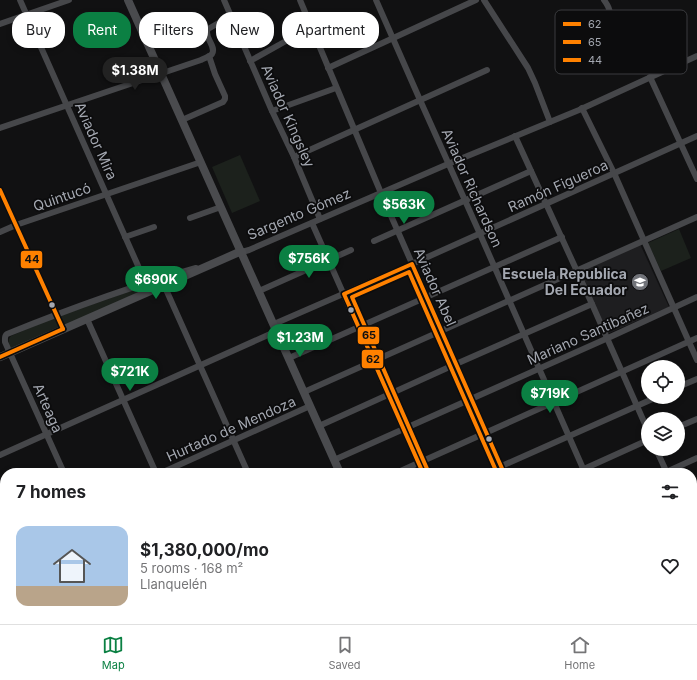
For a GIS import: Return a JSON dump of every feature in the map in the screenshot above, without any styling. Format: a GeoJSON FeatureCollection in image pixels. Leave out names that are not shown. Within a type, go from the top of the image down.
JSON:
{"type":"FeatureCollection","features":[{"type":"Feature","properties":{"kind":"main road"},"geometry":{"type":"LineString","coordinates":[[128,0],[260,291],[338,468]]}},
{"type":"Feature","properties":{"kind":"main road","name":"Sargento Gómez"},"geometry":{"type":"LineString","coordinates":[[0,358],[63,329],[242,252]]}},
{"type":"Feature","properties":{"kind":"street","name":"Aviador Mira"},"geometry":{"type":"LineString","coordinates":[[20,0],[25,12]]}},
{"type":"Feature","properties":{"kind":"street"},"geometry":{"type":"LineString","coordinates":[[32,12],[69,0]]}},
{"type":"Feature","properties":{"kind":"street","name":"Aviador Kingsley"},"geometry":{"type":"LineString","coordinates":[[224,0],[229,12]]}},
{"type":"Feature","properties":{"kind":"street","name":"Aviador Abel"},"geometry":{"type":"LineString","coordinates":[[300,0],[305,12]]}},
{"type":"Feature","properties":{"kind":"street","name":"Aviador Richardson"},"geometry":{"type":"LineString","coordinates":[[376,0],[583,468]]}},
{"type":"Feature","properties":{"kind":"street"},"geometry":{"type":"LineString","coordinates":[[328,68],[476,0]]}},
{"type":"Feature","properties":{"kind":"street"},"geometry":{"type":"LineString","coordinates":[[484,0],[528,68],[550,122]]}},
{"type":"Feature","properties":{"kind":"street"},"geometry":{"type":"LineString","coordinates":[[604,0],[609,10]]}},
{"type":"Feature","properties":{"kind":"street"},"geometry":{"type":"LineString","coordinates":[[0,24],[12,19]]}},
{"type":"Feature","properties":{"kind":"street"},"geometry":{"type":"LineString","coordinates":[[0,128],[201,60],[213,53],[213,49],[206,31],[216,24]]}},
{"type":"Feature","properties":{"kind":"street"},"geometry":{"type":"LineString","coordinates":[[250,61],[282,43]]}},
{"type":"Feature","properties":{"kind":"street","name":"Aviador Mira"},"geometry":{"type":"LineString","coordinates":[[41,48],[149,292]]}},
{"type":"Feature","properties":{"kind":"street","name":"Aviador Kingsley"},"geometry":{"type":"LineString","coordinates":[[245,48],[294,157],[320,219]]}},
{"type":"Feature","properties":{"kind":"street","name":"Aviador Abel"},"geometry":{"type":"LineString","coordinates":[[320,48],[426,297],[501,466]]}},
{"type":"Feature","properties":{"kind":"street"},"geometry":{"type":"LineString","coordinates":[[182,120],[223,102],[225,99],[209,56]]}},
{"type":"Feature","properties":{"kind":"street","name":"Sargento Gómez"},"geometry":{"type":"LineString","coordinates":[[687,60],[697,56]]}},
{"type":"Feature","properties":{"kind":"street"},"geometry":{"type":"LineString","coordinates":[[294,157],[487,70]]}},
{"type":"Feature","properties":{"kind":"street","name":"Sargento Gómez"},"geometry":{"type":"LineString","coordinates":[[242,252],[550,122],[657,74]]}},
{"type":"Feature","properties":{"kind":"street"},"geometry":{"type":"LineString","coordinates":[[650,77],[697,179]]}},
{"type":"Feature","properties":{"kind":"street"},"geometry":{"type":"LineString","coordinates":[[272,111],[336,88]]}},
{"type":"Feature","properties":{"kind":"street"},"geometry":{"type":"LineString","coordinates":[[582,108],[614,173],[697,360]]}},
{"type":"Feature","properties":{"kind":"street"},"geometry":{"type":"LineString","coordinates":[[515,136],[608,338],[641,415]]}},
{"type":"Feature","properties":{"kind":"street","name":"Ramón Figueroa"},"geometry":{"type":"LineString","coordinates":[[0,454],[200,365],[344,294],[697,136]]}},
{"type":"Feature","properties":{"kind":"street","name":"Quintucó"},"geometry":{"type":"LineString","coordinates":[[0,232],[16,225],[201,162]]}},
{"type":"Feature","properties":{"kind":"street"},"geometry":{"type":"LineString","coordinates":[[374,241],[531,170]]}},
{"type":"Feature","properties":{"kind":"street"},"geometry":{"type":"LineString","coordinates":[[0,190],[63,329]]}},
{"type":"Feature","properties":{"kind":"street"},"geometry":{"type":"LineString","coordinates":[[190,218],[221,207]]}},
{"type":"Feature","properties":{"kind":"street","name":"Hurtado de Mendoza"},"geometry":{"type":"LineString","coordinates":[[304,392],[697,217]]}},
{"type":"Feature","properties":{"kind":"street"},"geometry":{"type":"LineString","coordinates":[[312,222],[421,468]]}},
{"type":"Feature","properties":{"kind":"street"},"geometry":{"type":"LineString","coordinates":[[125,237],[154,226]]}},
{"type":"Feature","properties":{"kind":"street"},"geometry":{"type":"LineString","coordinates":[[289,358],[562,237]]}},
{"type":"Feature","properties":{"kind":"street"},"geometry":{"type":"LineString","coordinates":[[260,291],[352,250]]}},
{"type":"Feature","properties":{"kind":"street"},"geometry":{"type":"LineString","coordinates":[[56,314],[145,283],[215,263]]}},
{"type":"Feature","properties":{"kind":"street"},"geometry":{"type":"LineString","coordinates":[[164,285],[246,468]]}},
{"type":"Feature","properties":{"kind":"street","name":"Mariano Santibañez"},"geometry":{"type":"LineString","coordinates":[[334,460],[697,297]]}},
{"type":"Feature","properties":{"kind":"street"},"geometry":{"type":"LineString","coordinates":[[319,426],[592,304]]}},
{"type":"Feature","properties":{"kind":"street","name":"Arteaga"},"geometry":{"type":"LineString","coordinates":[[56,314],[6,335],[5,342],[62,468]]}},
{"type":"Feature","properties":{"kind":"street"},"geometry":{"type":"LineString","coordinates":[[87,319],[154,468]]}},
{"type":"Feature","properties":{"kind":"street"},"geometry":{"type":"LineString","coordinates":[[408,468],[697,338]]}},
{"type":"Feature","properties":{"kind":"street"},"geometry":{"type":"LineString","coordinates":[[685,384],[697,379]]}},
{"type":"Feature","properties":{"kind":"street"},"geometry":{"type":"LineString","coordinates":[[497,468],[641,404]]}},
{"type":"Feature","properties":{"kind":"street","name":"Hurtado de Mendoza"},"geometry":{"type":"LineString","coordinates":[[172,468],[310,406]]}},
{"type":"Feature","properties":{"kind":"street"},"geometry":{"type":"LineString","coordinates":[[685,425],[697,419]]}},
{"type":"Feature","properties":{"kind":"street"},"geometry":{"type":"LineString","coordinates":[[590,468],[641,443]]}},
{"type":"Feature","properties":{"kind":"street"},"geometry":{"type":"LineString","coordinates":[[659,456],[664,468]]}},
{"type":"Feature","properties":{"kind":"street"},"geometry":{"type":"LineString","coordinates":[[676,468],[697,458]]}},
{"type":"Feature","properties":{"kind":"shaded area"},"geometry":{"type":"Polygon","coordinates":[[[240,155],[260,201],[232,213],[212,167],[240,155]]]}},
{"type":"Feature","properties":{"kind":"shaded area"},"geometry":{"type":"Polygon","coordinates":[[[679,229],[691,258],[661,271],[648,243],[679,229]]]}},
{"type":"Feature","properties":{"kind":"shaded area"},"geometry":{"type":"Polygon","coordinates":[[[640,244],[669,307],[607,334],[580,271],[640,244]]]}},
{"type":"Feature","properties":{"kind":"shaded area"},"geometry":{"type":"Polygon","coordinates":[[[145,286],[145,291],[66,326],[60,316],[145,286]]]}},
{"type":"Feature","properties":{"kind":"shaded area"},"geometry":{"type":"Polygon","coordinates":[[[55,317],[59,328],[10,349],[9,341],[11,336],[55,317]]]}},
{"type":"Feature","properties":{"kind":"transit line","name":"44"},"geometry":{"type":"LineString","coordinates":[[0,190],[63,329]]}},
{"type":"Feature","properties":{"kind":"transit line","name":"62"},"geometry":{"type":"LineString","coordinates":[[421,468],[344,294],[412,264],[502,468]]}},
{"type":"Feature","properties":{"kind":"transit line","name":"65"},"geometry":{"type":"LineString","coordinates":[[427,468],[352,297],[409,272],[495,468]]}},
{"type":"Feature","properties":{"kind":"transit line","name":"44"},"geometry":{"type":"LineString","coordinates":[[0,357],[63,329]]}},
{"type":"Feature","properties":{"kind":"place","name":"Escuela Republica Del Ecuador"},"geometry":{"type":"Point","coordinates":[640,282]}}]}
